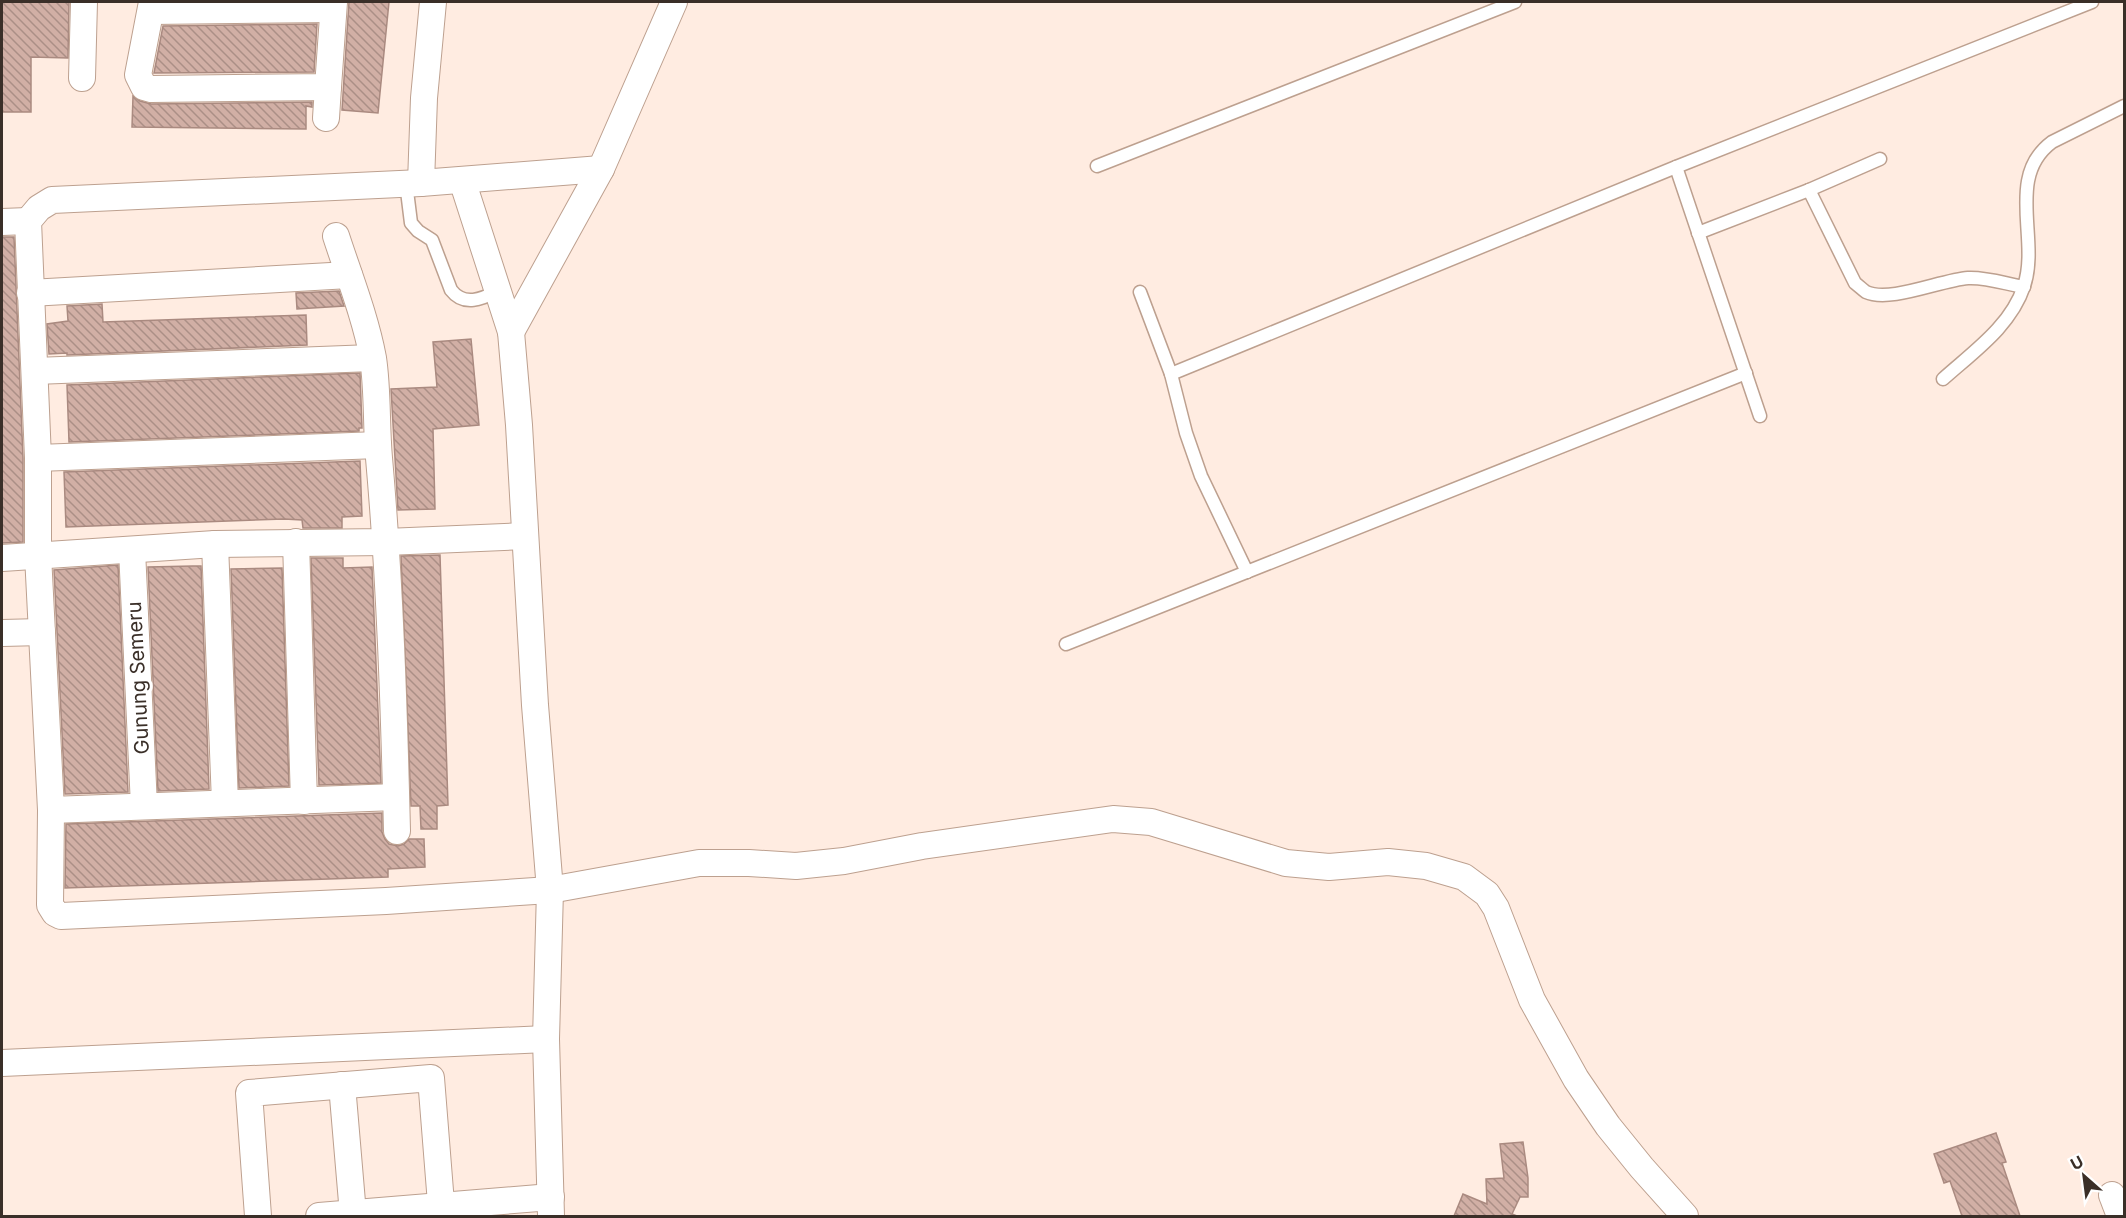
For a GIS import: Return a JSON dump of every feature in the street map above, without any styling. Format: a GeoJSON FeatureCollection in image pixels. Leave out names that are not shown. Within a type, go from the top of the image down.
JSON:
{"type":"FeatureCollection","features":[{"type":"Feature","properties":{"kind":"street"},"geometry":{"type":"LineString","coordinates":[[82,78],[84,2]]}},
{"type":"Feature","properties":{"kind":"street"},"geometry":{"type":"LineString","coordinates":[[413,183],[433,2]]}},
{"type":"Feature","properties":{"kind":"street"},"geometry":{"type":"LineString","coordinates":[[511,332],[601,169],[674,2]]}},
{"type":"Feature","properties":{"kind":"street"},"geometry":{"type":"LineString","coordinates":[[326,118],[334,5],[152,6],[138,75],[147,88],[328,87]]}},
{"type":"Feature","properties":{"kind":"street"},"geometry":{"type":"LineString","coordinates":[[601,169],[413,183],[52,200],[39,208],[28,221],[30,293],[36,371],[38,555],[51,810],[50,905],[55,913],[61,916],[386,901],[550,890],[699,863],[796,866],[844,861],[922,846],[1113,819],[1151,822],[1286,862],[1329,867],[1388,862],[1426,866],[1464,877],[1487,894],[1496,908],[1532,1000],[1575,1079],[1608,1126],[1685,1216]]}},
{"type":"Feature","properties":{"kind":"street"},"geometry":{"type":"LineString","coordinates":[[319,1216],[551,1207],[546,1039],[550,890],[535,705],[519,424],[511,332],[462,180]]}},
{"type":"Feature","properties":{"kind":"street"},"geometry":{"type":"LineString","coordinates":[[2,222],[28,221]]}},
{"type":"Feature","properties":{"kind":"street"},"geometry":{"type":"LineString","coordinates":[[336,236],[372,358],[376,388],[386,542],[397,831]]}},
{"type":"Feature","properties":{"kind":"street"},"geometry":{"type":"LineString","coordinates":[[30,293],[349,274]]}},
{"type":"Feature","properties":{"kind":"street"},"geometry":{"type":"LineString","coordinates":[[36,371],[372,358]]}},
{"type":"Feature","properties":{"kind":"street"},"geometry":{"type":"LineString","coordinates":[[38,458],[378,445]]}},
{"type":"Feature","properties":{"kind":"street"},"geometry":{"type":"LineString","coordinates":[[2,558],[215,544],[386,542],[525,536]]}},
{"type":"Feature","properties":{"kind":"street"},"geometry":{"type":"LineString","coordinates":[[296,542],[304,801]]}},
{"type":"Feature","properties":{"kind":"street"},"geometry":{"type":"LineString","coordinates":[[215,544],[225,803]]}},
{"type":"Feature","properties":{"kind":"street","name":"Gunung Semeru"},"geometry":{"type":"LineString","coordinates":[[132,550],[144,806]]}},
{"type":"Feature","properties":{"kind":"street"},"geometry":{"type":"LineString","coordinates":[[2,633],[42,632]]}},
{"type":"Feature","properties":{"kind":"street"},"geometry":{"type":"LineString","coordinates":[[51,810],[396,797]]}},
{"type":"Feature","properties":{"kind":"street"},"geometry":{"type":"LineString","coordinates":[[2,1063],[546,1039]]}},
{"type":"Feature","properties":{"kind":"street"},"geometry":{"type":"LineString","coordinates":[[258,1216],[249,1093],[431,1078],[441,1211]]}},
{"type":"Feature","properties":{"kind":"street"},"geometry":{"type":"LineString","coordinates":[[342,1085],[353,1214]]}},
{"type":"Feature","properties":{"kind":"lane"},"geometry":{"type":"LineString","coordinates":[[1096,166],[1515,2]]}},
{"type":"Feature","properties":{"kind":"lane"},"geometry":{"type":"LineString","coordinates":[[1171,374],[1676,167],[2092,2]]}},
{"type":"Feature","properties":{"kind":"lane"},"geometry":{"type":"LineString","coordinates":[[1943,379],[1998,330],[2010,315],[2024,287],[2029,269],[2027,185],[2032,164],[2044,148],[2052,142],[2124,106]]}},
{"type":"Feature","properties":{"kind":"lane"},"geometry":{"type":"LineString","coordinates":[[1698,233],[1809,190],[1880,159]]}},
{"type":"Feature","properties":{"kind":"lane"},"geometry":{"type":"LineString","coordinates":[[1676,167],[1760,416]]}},
{"type":"Feature","properties":{"kind":"lane"},"geometry":{"type":"LineString","coordinates":[[413,183],[411,223],[418,231],[432,240],[455,296],[476,300],[498,291]]}},
{"type":"Feature","properties":{"kind":"lane"},"geometry":{"type":"LineString","coordinates":[[1809,190],[1855,283],[1866,292],[1881,295],[1904,292],[1951,280],[1971,278],[2024,287]]}},
{"type":"Feature","properties":{"kind":"lane"},"geometry":{"type":"LineString","coordinates":[[1140,292],[1171,374],[1186,433],[1201,476],[1247,572]]}},
{"type":"Feature","properties":{"kind":"lane"},"geometry":{"type":"LineString","coordinates":[[1066,644],[1746,373]]}},
{"type":"Feature","properties":{"kind":"building"},"geometry":{"type":"Polygon","coordinates":[[[2,2],[69,2],[68,58],[31,57],[31,112],[2,112],[2,2]]]}},
{"type":"Feature","properties":{"kind":"building"},"geometry":{"type":"Polygon","coordinates":[[[349,2],[389,2],[378,113],[342,110],[349,2]]]}},
{"type":"Feature","properties":{"kind":"building"},"geometry":{"type":"Polygon","coordinates":[[[317,24],[314,72],[154,73],[163,26],[317,24]]]}},
{"type":"Feature","properties":{"kind":"building"},"geometry":{"type":"Polygon","coordinates":[[[133,96],[151,104],[312,102],[312,107],[306,106],[306,129],[132,127],[133,96]]]}},
{"type":"Feature","properties":{"kind":"building"},"geometry":{"type":"Polygon","coordinates":[[[2,237],[14,237],[23,458],[23,542],[2,543],[2,237]]]}},
{"type":"Feature","properties":{"kind":"building"},"geometry":{"type":"Polygon","coordinates":[[[339,291],[344,306],[297,309],[296,293],[339,291]]]}},
{"type":"Feature","properties":{"kind":"building"},"geometry":{"type":"Polygon","coordinates":[[[102,304],[103,322],[306,315],[307,345],[49,354],[47,324],[68,321],[67,306],[102,304]]]}},
{"type":"Feature","properties":{"kind":"building"},"geometry":{"type":"Polygon","coordinates":[[[471,339],[479,425],[433,429],[435,509],[398,510],[391,389],[437,387],[433,342],[471,339]]]}},
{"type":"Feature","properties":{"kind":"building"},"geometry":{"type":"Polygon","coordinates":[[[360,373],[362,428],[359,428],[359,431],[69,442],[67,385],[360,373]]]}},
{"type":"Feature","properties":{"kind":"building"},"geometry":{"type":"Polygon","coordinates":[[[360,461],[362,516],[342,517],[342,528],[303,528],[302,520],[284,519],[66,527],[64,472],[360,461]]]}},
{"type":"Feature","properties":{"kind":"building"},"geometry":{"type":"Polygon","coordinates":[[[440,555],[448,805],[437,806],[437,829],[421,829],[420,806],[411,806],[401,556],[440,555]]]}},
{"type":"Feature","properties":{"kind":"building"},"geometry":{"type":"Polygon","coordinates":[[[311,558],[343,558],[343,568],[372,567],[381,783],[319,785],[311,558]]]}},
{"type":"Feature","properties":{"kind":"building"},"geometry":{"type":"Polygon","coordinates":[[[118,565],[128,792],[65,794],[54,570],[118,565]]]}},
{"type":"Feature","properties":{"kind":"building"},"geometry":{"type":"Polygon","coordinates":[[[201,566],[209,789],[158,791],[148,567],[201,566]]]}},
{"type":"Feature","properties":{"kind":"building"},"geometry":{"type":"Polygon","coordinates":[[[282,568],[289,786],[239,788],[231,569],[282,568]]]}},
{"type":"Feature","properties":{"kind":"building"},"geometry":{"type":"Polygon","coordinates":[[[382,813],[382,832],[389,844],[398,846],[409,839],[424,839],[425,867],[388,869],[388,877],[65,888],[66,824],[382,813]]]}},
{"type":"Feature","properties":{"kind":"building"},"geometry":{"type":"Polygon","coordinates":[[[1996,1133],[2006,1162],[2002,1163],[2020,1216],[1962,1216],[1950,1181],[1944,1183],[1934,1154],[1996,1133]]]}},
{"type":"Feature","properties":{"kind":"building"},"geometry":{"type":"Polygon","coordinates":[[[1523,1142],[1528,1197],[1520,1197],[1512,1214],[1517,1216],[1454,1216],[1463,1194],[1487,1204],[1486,1179],[1504,1178],[1500,1144],[1523,1142]]]}}]}
